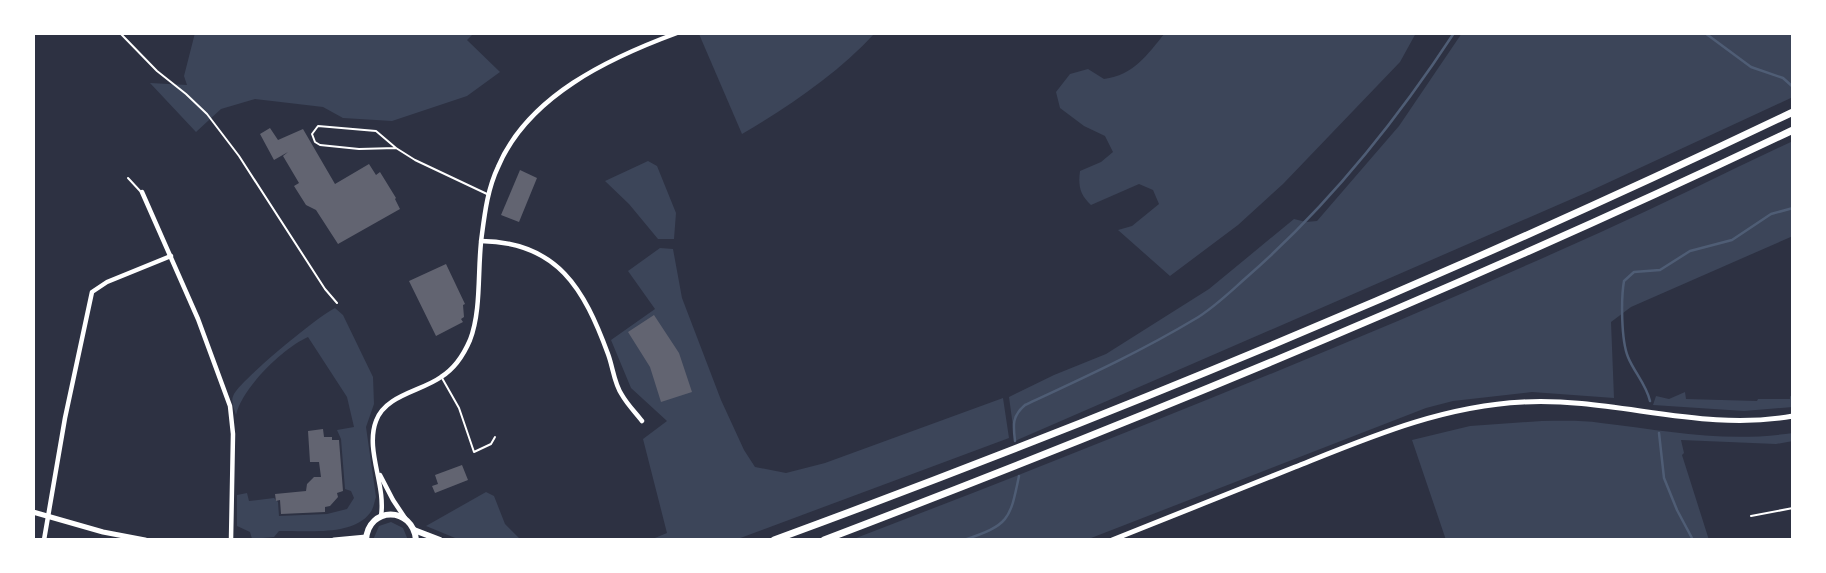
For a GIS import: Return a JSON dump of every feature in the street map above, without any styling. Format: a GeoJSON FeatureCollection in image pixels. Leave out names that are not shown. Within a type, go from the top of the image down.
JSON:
{"type":"FeatureCollection","features":[{"type":"Feature","properties":{"kind":"highway"},"geometry":{"type":"LineString","coordinates":[[774,540],[1068,428],[1290,338],[1573,215],[1793,112]]}},
{"type":"Feature","properties":{"kind":"highway"},"geometry":{"type":"LineString","coordinates":[[824,540],[1250,372],[1579,229],[1793,130]]}},
{"type":"Feature","properties":{"kind":"main road"},"geometry":{"type":"LineString","coordinates":[[366,538],[369,526],[381,516],[391,514],[405,518],[414,530],[415,540]]}},
{"type":"Feature","properties":{"kind":"main road"},"geometry":{"type":"LineString","coordinates":[[414,530],[440,540]]}},
{"type":"Feature","properties":{"kind":"street"},"geometry":{"type":"LineString","coordinates":[[381,516],[374,431],[378,416],[396,400],[441,377],[460,358],[471,338],[488,195],[506,152],[533,117],[558,94],[596,68],[677,33]]}},
{"type":"Feature","properties":{"kind":"street"},"geometry":{"type":"LineString","coordinates":[[142,192],[198,319],[230,406],[233,434],[231,540]]}},
{"type":"Feature","properties":{"kind":"street"},"geometry":{"type":"LineString","coordinates":[[481,242],[509,244],[536,253],[575,285],[597,321],[620,393],[642,421]]}},
{"type":"Feature","properties":{"kind":"street"},"geometry":{"type":"LineString","coordinates":[[44,540],[65,418],[92,292],[107,282],[171,256]]}},
{"type":"Feature","properties":{"kind":"street"},"geometry":{"type":"LineString","coordinates":[[1112,540],[1406,423],[1471,407],[1543,402],[1709,420],[1793,416]]}},
{"type":"Feature","properties":{"kind":"street"},"geometry":{"type":"LineString","coordinates":[[378,471],[405,518]]}},
{"type":"Feature","properties":{"kind":"street"},"geometry":{"type":"LineString","coordinates":[[33,512],[103,532],[145,540]]}},
{"type":"Feature","properties":{"kind":"street"},"geometry":{"type":"LineString","coordinates":[[334,540],[366,538]]}},
{"type":"Feature","properties":{"kind":"lane"},"geometry":{"type":"LineString","coordinates":[[396,148],[366,150],[320,145],[315,142],[312,134],[318,126],[376,131],[396,148],[431,169],[488,195]]}},
{"type":"Feature","properties":{"kind":"lane"},"geometry":{"type":"LineString","coordinates":[[128,178],[142,192]]}},
{"type":"Feature","properties":{"kind":"lane"},"geometry":{"type":"LineString","coordinates":[[441,377],[459,408],[474,452],[491,444],[495,437]]}},
{"type":"Feature","properties":{"kind":"lane"},"geometry":{"type":"LineString","coordinates":[[1751,516],[1793,508]]}},
{"type":"Feature","properties":{"kind":"path"},"geometry":{"type":"LineString","coordinates":[[120,33],[157,71],[206,114],[239,156],[325,289],[337,303]]}},
{"type":"Feature","properties":{"kind":"shaded area"},"geometry":{"type":"Polygon","coordinates":[[[195,33],[474,33],[467,40],[500,72],[467,96],[392,121],[343,118],[323,107],[255,99],[221,109],[196,132],[150,83],[187,85],[184,76],[195,33]]]}},
{"type":"Feature","properties":{"kind":"shaded area"},"geometry":{"type":"Polygon","coordinates":[[[875,33],[813,88],[742,134],[699,34],[875,33]]]}},
{"type":"Feature","properties":{"kind":"shaded area"},"geometry":{"type":"Polygon","coordinates":[[[1165,33],[1416,33],[1400,62],[1283,184],[1238,225],[1170,276],[1118,230],[1132,226],[1159,204],[1153,190],[1139,184],[1091,205],[1084,198],[1080,186],[1080,171],[1101,162],[1113,152],[1105,136],[1084,126],[1060,108],[1056,92],[1070,74],[1088,69],[1104,79],[1124,73],[1139,63],[1165,33]]]}},
{"type":"Feature","properties":{"kind":"shaded area"},"geometry":{"type":"Polygon","coordinates":[[[1462,33],[1793,33],[1793,97],[1590,191],[1015,441],[1009,397],[1106,354],[1209,289],[1294,219],[1317,221],[1399,126],[1462,33]]]}},
{"type":"Feature","properties":{"kind":"shaded area"},"geometry":{"type":"Polygon","coordinates":[[[1793,141],[1793,236],[1631,307],[1611,322],[1614,398],[1532,392],[1453,401],[1426,408],[1086,540],[851,540],[1322,353],[1601,232],[1793,141]]]}},
{"type":"Feature","properties":{"kind":"shaded area"},"geometry":{"type":"Polygon","coordinates":[[[648,161],[657,166],[676,213],[674,239],[658,239],[629,204],[605,181],[648,161]]]}},
{"type":"Feature","properties":{"kind":"shaded area"},"geometry":{"type":"Polygon","coordinates":[[[660,248],[673,249],[682,298],[721,400],[744,450],[755,467],[786,473],[825,463],[1003,398],[1009,438],[735,540],[650,540],[667,533],[643,439],[667,421],[631,388],[611,340],[655,309],[628,271],[660,248]]]}},
{"type":"Feature","properties":{"kind":"shaded area"},"geometry":{"type":"Polygon","coordinates":[[[335,308],[343,315],[373,377],[374,404],[366,427],[376,497],[373,507],[362,521],[352,526],[328,531],[279,531],[274,537],[252,539],[250,532],[237,526],[237,495],[247,493],[249,501],[274,498],[278,502],[279,516],[327,514],[347,509],[354,498],[351,491],[345,489],[341,439],[337,430],[354,427],[347,397],[308,337],[287,350],[265,370],[246,393],[236,415],[232,402],[240,386],[265,362],[335,308]]]}},
{"type":"Feature","properties":{"kind":"shaded area"},"geometry":{"type":"Polygon","coordinates":[[[1685,392],[1686,399],[1757,401],[1790,399],[1790,396],[1793,397],[1793,407],[1744,411],[1653,405],[1656,396],[1669,399],[1685,392]]]}},
{"type":"Feature","properties":{"kind":"shaded area"},"geometry":{"type":"Polygon","coordinates":[[[1542,421],[1594,422],[1720,436],[1793,433],[1793,441],[1776,444],[1681,440],[1684,453],[1682,455],[1709,540],[1446,540],[1412,440],[1470,426],[1542,421]]]}},
{"type":"Feature","properties":{"kind":"shaded area"},"geometry":{"type":"Polygon","coordinates":[[[486,492],[494,496],[505,524],[521,540],[460,540],[426,526],[486,492]]]}},
{"type":"Feature","properties":{"kind":"shaded area"},"geometry":{"type":"Polygon","coordinates":[[[391,522],[403,528],[408,540],[373,540],[379,526],[391,522]]]}},
{"type":"Feature","properties":{"kind":"building"},"geometry":{"type":"Polygon","coordinates":[[[270,128],[278,140],[303,129],[335,184],[369,164],[376,175],[380,172],[400,209],[338,244],[316,210],[306,205],[294,186],[299,183],[283,156],[288,152],[274,160],[260,134],[270,128]]]}},
{"type":"Feature","properties":{"kind":"building"},"geometry":{"type":"Polygon","coordinates":[[[520,170],[537,178],[519,222],[501,215],[520,170]]]}},
{"type":"Feature","properties":{"kind":"building"},"geometry":{"type":"Polygon","coordinates":[[[446,264],[465,304],[464,317],[461,319],[463,322],[436,336],[409,281],[446,264]]]}},
{"type":"Feature","properties":{"kind":"building"},"geometry":{"type":"Polygon","coordinates":[[[654,315],[679,353],[692,392],[661,402],[650,367],[628,332],[654,315]]]}},
{"type":"Feature","properties":{"kind":"building"},"geometry":{"type":"Polygon","coordinates":[[[323,429],[324,437],[339,440],[343,491],[337,493],[338,497],[330,506],[325,507],[325,512],[281,514],[280,500],[276,501],[275,494],[306,491],[307,484],[314,477],[321,477],[319,462],[310,462],[308,431],[323,429]]]}},
{"type":"Feature","properties":{"kind":"building"},"geometry":{"type":"Polygon","coordinates":[[[462,465],[468,480],[435,493],[432,486],[438,484],[435,475],[462,465]]]}},
{"type":"Feature","properties":{"kind":"waterway"},"geometry":{"type":"LineString","coordinates":[[1015,441],[1014,421],[1025,405],[1132,354],[1195,319],[1223,299],[1278,249],[1359,162],[1454,33]]}},
{"type":"Feature","properties":{"kind":"waterway"},"geometry":{"type":"LineString","coordinates":[[1705,33],[1751,67],[1783,78],[1793,87]]}},
{"type":"Feature","properties":{"kind":"waterway"},"geometry":{"type":"LineString","coordinates":[[1650,401],[1626,350],[1622,319],[1624,281],[1634,272],[1660,270],[1690,251],[1732,240],[1771,214],[1793,208]]}},
{"type":"Feature","properties":{"kind":"waterway"},"geometry":{"type":"LineString","coordinates":[[1659,433],[1664,478],[1693,540]]}},
{"type":"Feature","properties":{"kind":"waterway"},"geometry":{"type":"LineString","coordinates":[[964,540],[990,530],[1005,519],[1010,512],[1019,476]]}}]}
